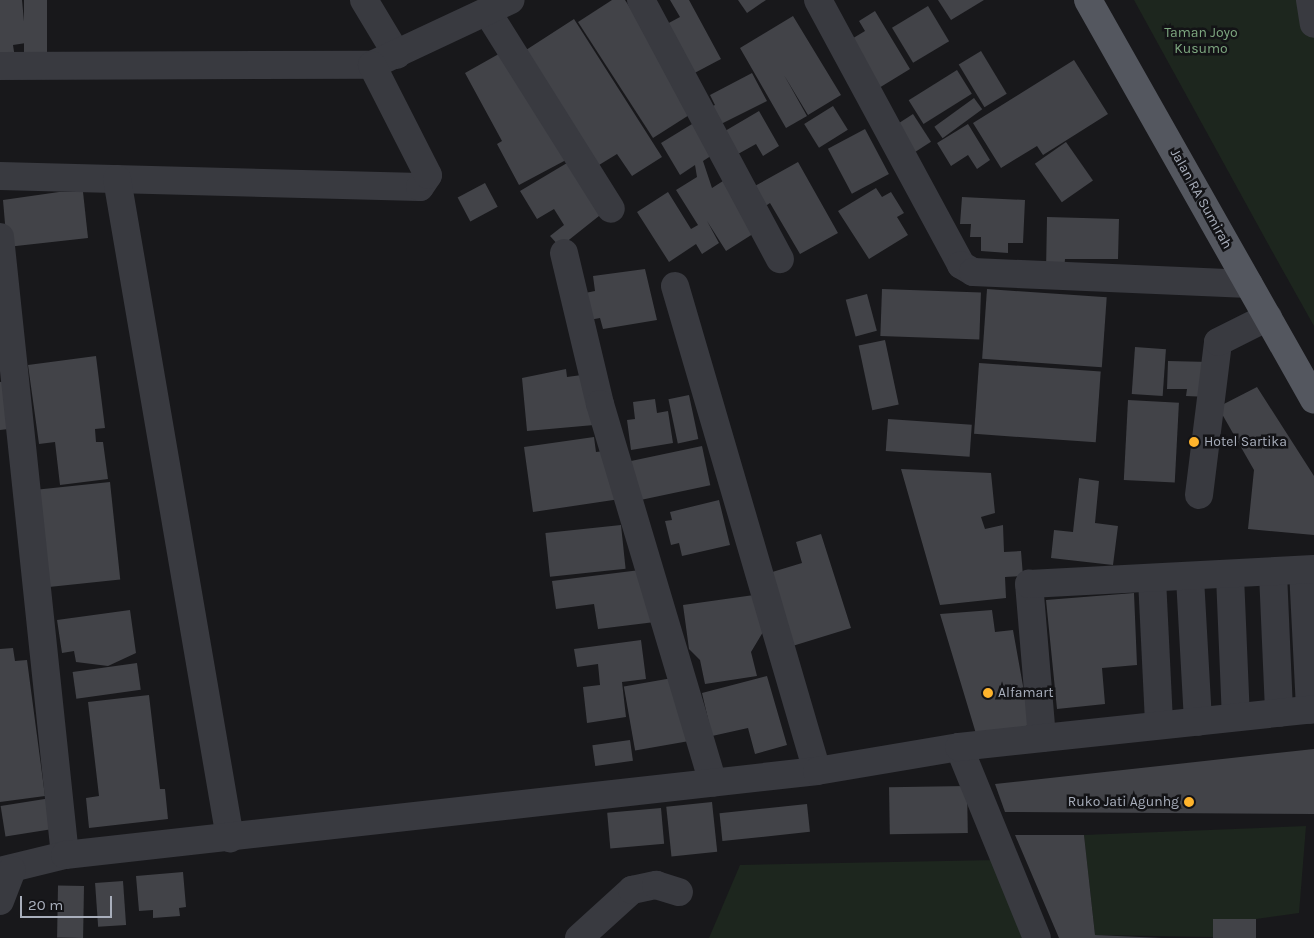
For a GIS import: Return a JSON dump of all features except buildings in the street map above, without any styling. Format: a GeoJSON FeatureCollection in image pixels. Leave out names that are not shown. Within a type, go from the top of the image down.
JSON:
{"type":"FeatureCollection","features":[{"type":"Feature","properties":{"kind":"main road","name":"Jalan RA Sumirah"},"geometry":{"type":"LineString","coordinates":[[1088,0],[1314,399]]}},
{"type":"Feature","properties":{"kind":"street"},"geometry":{"type":"LineString","coordinates":[[364,0],[397,55]]}},
{"type":"Feature","properties":{"kind":"street"},"geometry":{"type":"LineString","coordinates":[[0,66],[372,65],[488,13],[511,0]]}},
{"type":"Feature","properties":{"kind":"street"},"geometry":{"type":"LineString","coordinates":[[641,0],[780,259]]}},
{"type":"Feature","properties":{"kind":"street"},"geometry":{"type":"LineString","coordinates":[[818,0],[961,265],[973,272],[1249,284]]}},
{"type":"Feature","properties":{"kind":"street"},"geometry":{"type":"LineString","coordinates":[[1310,0],[1314,24]]}},
{"type":"Feature","properties":{"kind":"street"},"geometry":{"type":"LineString","coordinates":[[488,13],[611,209]]}},
{"type":"Feature","properties":{"kind":"street"},"geometry":{"type":"LineString","coordinates":[[0,176],[420,187],[428,176],[372,65]]}},
{"type":"Feature","properties":{"kind":"street"},"geometry":{"type":"LineString","coordinates":[[117,180],[230,838]]}},
{"type":"Feature","properties":{"kind":"street"},"geometry":{"type":"LineString","coordinates":[[0,237],[65,855]]}},
{"type":"Feature","properties":{"kind":"street"},"geometry":{"type":"LineString","coordinates":[[564,253],[600,404],[713,783]]}},
{"type":"Feature","properties":{"kind":"street"},"geometry":{"type":"LineString","coordinates":[[675,286],[817,771]]}},
{"type":"Feature","properties":{"kind":"street"},"geometry":{"type":"LineString","coordinates":[[1199,495],[1218,342],[1268,317]]}},
{"type":"Feature","properties":{"kind":"street"},"geometry":{"type":"LineString","coordinates":[[0,901],[6,871],[65,855],[817,771],[958,747],[1042,738],[1159,724],[1198,722],[1312,709],[1308,570],[1230,576],[1030,584],[1042,738]]}},
{"type":"Feature","properties":{"kind":"street"},"geometry":{"type":"LineString","coordinates":[[1273,573],[1279,713]]}},
{"type":"Feature","properties":{"kind":"street"},"geometry":{"type":"LineString","coordinates":[[1230,576],[1236,718]]}},
{"type":"Feature","properties":{"kind":"street"},"geometry":{"type":"LineString","coordinates":[[1190,578],[1198,722]]}},
{"type":"Feature","properties":{"kind":"street"},"geometry":{"type":"LineString","coordinates":[[1152,579],[1159,724]]}},
{"type":"Feature","properties":{"kind":"street"},"geometry":{"type":"LineString","coordinates":[[958,747],[1037,938]]}},
{"type":"Feature","properties":{"kind":"street"},"geometry":{"type":"LineString","coordinates":[[579,938],[632,890],[656,884],[678,892]]}},
{"type":"Feature","properties":{"kind":"green space","name":"Taman Joyo Kusumo"},"geometry":{"type":"Polygon","coordinates":[[[1134,0],[1314,0],[1314,326],[1272,251],[1134,0]]]}},
{"type":"Feature","properties":{"kind":"green space"},"geometry":{"type":"Polygon","coordinates":[[[1306,826],[1299,913],[1256,919],[1214,919],[1214,937],[1095,935],[1084,835],[1306,826]]]}},
{"type":"Feature","properties":{"kind":"green space"},"geometry":{"type":"Polygon","coordinates":[[[997,860],[1028,938],[709,938],[740,865],[997,860]]]}},
{"type":"Feature","properties":{"kind":"place","name":"Hotel Sartika"},"geometry":{"type":"Point","coordinates":[1194,442]}},
{"type":"Feature","properties":{"kind":"place","name":"Alfamart"},"geometry":{"type":"Point","coordinates":[988,693]}},
{"type":"Feature","properties":{"kind":"place","name":"Ruko Jati Agunhg"},"geometry":{"type":"Point","coordinates":[1189,802]}}]}
